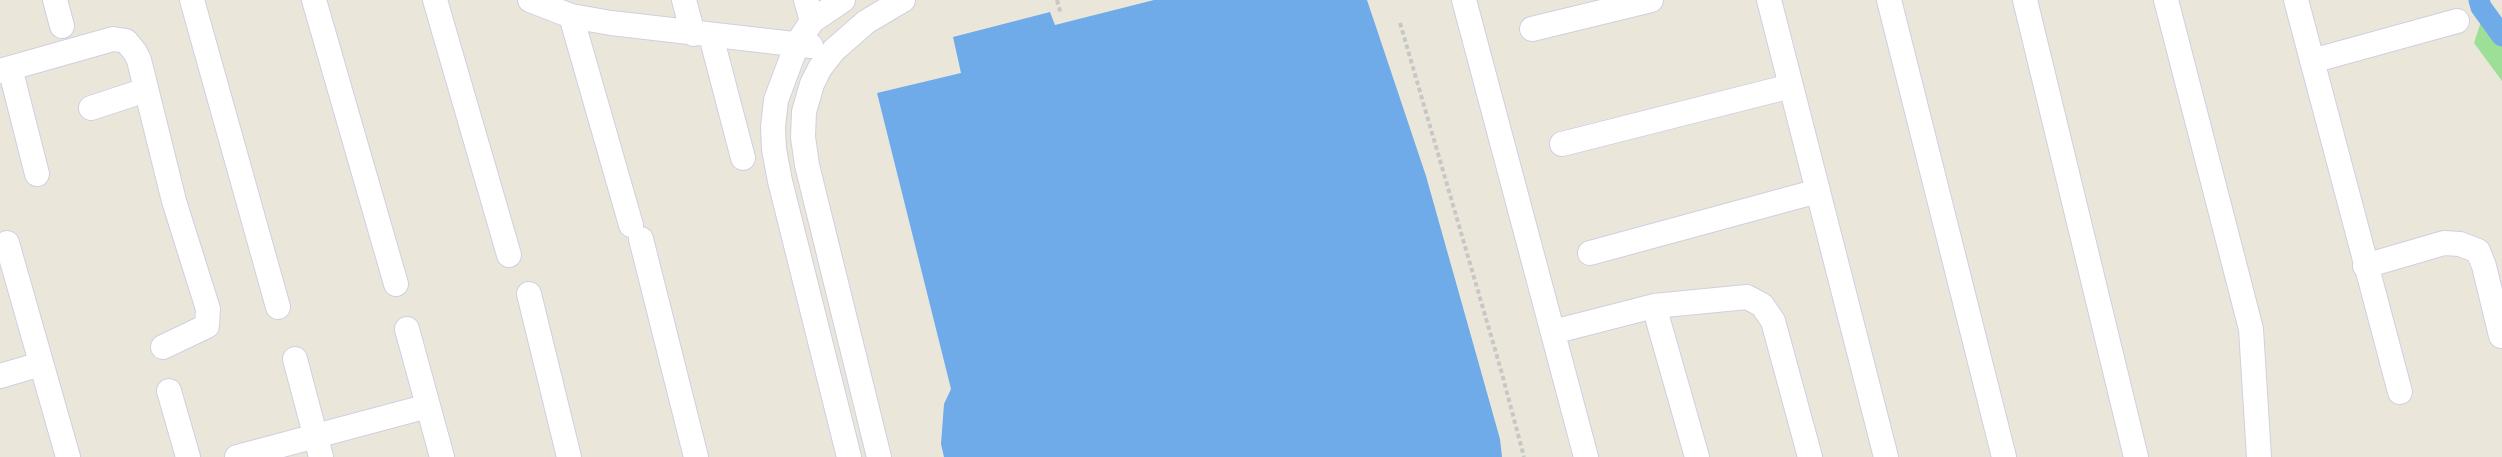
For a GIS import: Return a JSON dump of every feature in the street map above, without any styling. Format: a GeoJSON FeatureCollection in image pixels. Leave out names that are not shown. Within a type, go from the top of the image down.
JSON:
{"type":"FeatureCollection","features":[{"type":"Feature","properties":{"kind":"street"},"geometry":{"type":"LineString","coordinates":[[54,0],[62,26]]}},
{"type":"Feature","properties":{"kind":"street"},"geometry":{"type":"LineString","coordinates":[[192,0],[278,307]]}},
{"type":"Feature","properties":{"kind":"street"},"geometry":{"type":"LineString","coordinates":[[314,0],[396,284]]}},
{"type":"Feature","properties":{"kind":"street"},"geometry":{"type":"LineString","coordinates":[[435,0],[509,255]]}},
{"type":"Feature","properties":{"kind":"street"},"geometry":{"type":"LineString","coordinates":[[530,0],[562,9],[702,35],[834,50]]}},
{"type":"Feature","properties":{"kind":"street"},"geometry":{"type":"LineString","coordinates":[[684,0],[702,35],[743,158]]}},
{"type":"Feature","properties":{"kind":"street"},"geometry":{"type":"LineString","coordinates":[[843,0],[809,11],[776,100],[773,127],[774,148],[849,457]]}},
{"type":"Feature","properties":{"kind":"street"},"geometry":{"type":"LineString","coordinates":[[879,457],[807,165],[803,137],[804,112],[812,84],[834,50],[866,22],[903,0]]}},
{"type":"Feature","properties":{"kind":"street"},"geometry":{"type":"LineString","coordinates":[[1464,0],[1586,457]]}},
{"type":"Feature","properties":{"kind":"street"},"geometry":{"type":"LineString","coordinates":[[1532,29],[1651,0]]}},
{"type":"Feature","properties":{"kind":"street"},"geometry":{"type":"LineString","coordinates":[[1769,0],[1886,457]]}},
{"type":"Feature","properties":{"kind":"street"},"geometry":{"type":"LineString","coordinates":[[1889,0],[2004,457]]}},
{"type":"Feature","properties":{"kind":"street"},"geometry":{"type":"LineString","coordinates":[[2025,0],[2136,457]]}},
{"type":"Feature","properties":{"kind":"street"},"geometry":{"type":"LineString","coordinates":[[2166,0],[2252,329],[2259,457]]}},
{"type":"Feature","properties":{"kind":"street"},"geometry":{"type":"LineString","coordinates":[[2296,0],[2400,392]]}},
{"type":"Feature","properties":{"kind":"street"},"geometry":{"type":"LineString","coordinates":[[562,9],[636,232],[696,457]]}},
{"type":"Feature","properties":{"kind":"street"},"geometry":{"type":"LineString","coordinates":[[2312,61],[2457,21]]}},
{"type":"Feature","properties":{"kind":"street"},"geometry":{"type":"LineString","coordinates":[[38,174],[5,69],[113,39],[120,39],[131,46],[139,60],[174,201],[208,309],[207,327],[163,347]]}},
{"type":"Feature","properties":{"kind":"street"},"geometry":{"type":"LineString","coordinates":[[1563,144],[1791,86]]}},
{"type":"Feature","properties":{"kind":"street"},"geometry":{"type":"LineString","coordinates":[[91,108],[146,90]]}},
{"type":"Feature","properties":{"kind":"street"},"geometry":{"type":"LineString","coordinates":[[1590,253],[1818,191]]}},
{"type":"Feature","properties":{"kind":"street"},"geometry":{"type":"LineString","coordinates":[[7,243],[68,457]]}},
{"type":"Feature","properties":{"kind":"street"},"geometry":{"type":"LineString","coordinates":[[2365,266],[2444,243],[2460,244],[2478,251],[2484,266],[2501,336]]}},
{"type":"Feature","properties":{"kind":"street"},"geometry":{"type":"LineString","coordinates":[[529,294],[569,457]]}},
{"type":"Feature","properties":{"kind":"street"},"geometry":{"type":"LineString","coordinates":[[1553,332],[1654,306],[1747,297],[1762,305],[1773,321],[1810,457]]}},
{"type":"Feature","properties":{"kind":"street"},"geometry":{"type":"LineString","coordinates":[[1654,306],[1697,457]]}},
{"type":"Feature","properties":{"kind":"street"},"geometry":{"type":"LineString","coordinates":[[407,329],[442,457]]}},
{"type":"Feature","properties":{"kind":"street"},"geometry":{"type":"LineString","coordinates":[[295,359],[319,447]]}},
{"type":"Feature","properties":{"kind":"street"},"geometry":{"type":"LineString","coordinates":[[0,376],[41,364]]}},
{"type":"Feature","properties":{"kind":"street"},"geometry":{"type":"LineString","coordinates":[[828,373],[857,366]]}},
{"type":"Feature","properties":{"kind":"street"},"geometry":{"type":"LineString","coordinates":[[169,391],[188,457]]}},
{"type":"Feature","properties":{"kind":"street"},"geometry":{"type":"LineString","coordinates":[[237,457],[319,447],[428,406]]}},
{"type":"Feature","properties":{"kind":"path"},"geometry":{"type":"LineString","coordinates":[[1057,0],[1061,14]]}},
{"type":"Feature","properties":{"kind":"path"},"geometry":{"type":"LineString","coordinates":[[1400,23],[1524,457]]}},
{"type":"Feature","properties":{"kind":"green space"},"geometry":{"type":"Polygon","coordinates":[[[2488,0],[2502,21],[2502,81],[2474,43],[2488,0]]]}},
{"type":"Feature","properties":{"kind":"water"},"geometry":{"type":"Polygon","coordinates":[[[1154,0],[1367,0],[1426,176],[1500,439],[1502,457],[944,457],[941,444],[944,404],[951,389],[877,93],[961,73],[953,37],[1050,12],[1055,25],[1154,0]]]}},
{"type":"Feature","properties":{"kind":"waterway"},"geometry":{"type":"LineString","coordinates":[[2479,0],[2481,7],[2502,36]]}}]}
